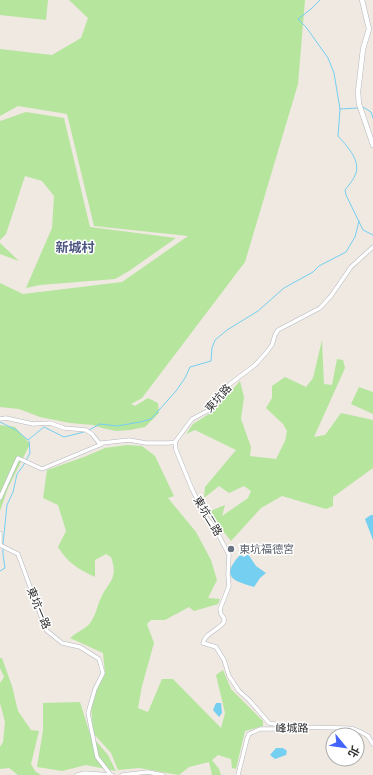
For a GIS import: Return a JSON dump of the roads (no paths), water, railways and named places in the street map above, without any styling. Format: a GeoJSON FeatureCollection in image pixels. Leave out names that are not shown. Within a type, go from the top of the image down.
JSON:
{"type":"FeatureCollection","features":[{"type":"Feature","properties":{"kind":"street"},"geometry":{"type":"LineString","coordinates":[[362,0],[369,29],[363,49],[358,92],[359,104],[373,145]]}},
{"type":"Feature","properties":{"kind":"street","name":"東坑路"},"geometry":{"type":"LineString","coordinates":[[175,442],[192,419],[209,410],[230,384],[255,365],[266,354],[272,345],[278,330],[320,308],[326,303],[351,267],[373,247]]}},
{"type":"Feature","properties":{"kind":"street"},"geometry":{"type":"LineString","coordinates":[[0,419],[6,418],[33,424],[50,424],[64,428],[86,430],[100,443],[102,443]]}},
{"type":"Feature","properties":{"kind":"street"},"geometry":{"type":"LineString","coordinates":[[0,498],[18,458],[42,469],[102,443],[129,440],[146,443],[169,444],[175,442]]}},
{"type":"Feature","properties":{"kind":"street","name":"東坑二路"},"geometry":{"type":"LineString","coordinates":[[175,442],[176,450],[192,488],[206,517],[216,528],[229,554],[229,586],[220,609],[224,622],[222,626],[206,637],[203,640],[203,643],[216,648],[224,660],[232,683],[263,717],[270,722],[290,727]]}},
{"type":"Feature","properties":{"kind":"street","name":"東坑一路"},"geometry":{"type":"LineString","coordinates":[[0,533],[0,545],[18,554],[46,630],[62,643],[80,646],[99,659],[103,673],[95,689],[88,714],[97,757],[112,775]]}},
{"type":"Feature","properties":{"kind":"street","name":"峰城路"},"geometry":{"type":"LineString","coordinates":[[238,775],[249,734],[260,729],[290,727],[354,729],[368,736],[373,744]]}},
{"type":"Feature","properties":{"kind":"street"},"geometry":{"type":"LineString","coordinates":[[122,775],[148,772],[163,775]]}},
{"type":"Feature","properties":{"kind":"street"},"geometry":{"type":"LineString","coordinates":[[77,775],[85,773],[112,775]]}},
{"type":"Feature","properties":{"kind":"water"},"geometry":{"type":"Polygon","coordinates":[[[373,515],[373,540],[365,519],[373,515]]]}},
{"type":"Feature","properties":{"kind":"water"},"geometry":{"type":"Polygon","coordinates":[[[248,554],[256,566],[266,573],[260,578],[254,587],[240,583],[232,577],[230,573],[234,562],[240,555],[244,557],[248,554]]]}},
{"type":"Feature","properties":{"kind":"water"},"geometry":{"type":"Polygon","coordinates":[[[216,703],[221,703],[222,713],[219,717],[213,710],[216,703]]]}},
{"type":"Feature","properties":{"kind":"water"},"geometry":{"type":"Polygon","coordinates":[[[276,748],[283,748],[287,751],[286,755],[275,759],[270,755],[276,748]]]}},
{"type":"Feature","properties":{"kind":"waterway"},"geometry":{"type":"LineString","coordinates":[[320,0],[298,19],[306,27],[328,58],[334,73],[340,109],[338,136],[352,153],[357,168],[354,177],[345,190],[346,195],[363,230],[373,235]]}},
{"type":"Feature","properties":{"kind":"waterway"},"geometry":{"type":"LineString","coordinates":[[363,107],[371,112],[373,118]]}},
{"type":"Feature","properties":{"kind":"waterway"},"geometry":{"type":"LineString","coordinates":[[340,109],[358,108]]}},
{"type":"Feature","properties":{"kind":"waterway"},"geometry":{"type":"LineString","coordinates":[[89,430],[100,424],[117,426],[151,419],[176,391],[185,378],[190,367],[211,361],[212,348],[215,340],[227,330],[258,311],[284,288],[313,272],[319,266],[346,252],[355,237],[359,221]]}},
{"type":"Feature","properties":{"kind":"waterway"},"geometry":{"type":"LineString","coordinates":[[0,422],[16,430],[28,440],[44,427],[64,437],[84,432]]}},
{"type":"Feature","properties":{"kind":"waterway"},"geometry":{"type":"LineString","coordinates":[[3,544],[7,505],[13,492],[17,474],[30,453],[29,441]]}},
{"type":"Feature","properties":{"kind":"waterway"},"geometry":{"type":"LineString","coordinates":[[0,571],[5,568],[3,547]]}},
{"type":"Feature","properties":{"kind":"place","name":"東坑福德宮"},"geometry":{"type":"Point","coordinates":[231,549]}},
{"type":"Feature","properties":{"kind":"district","name":"新城村"},"geometry":{"type":"Point","coordinates":[75,247]}}]}
